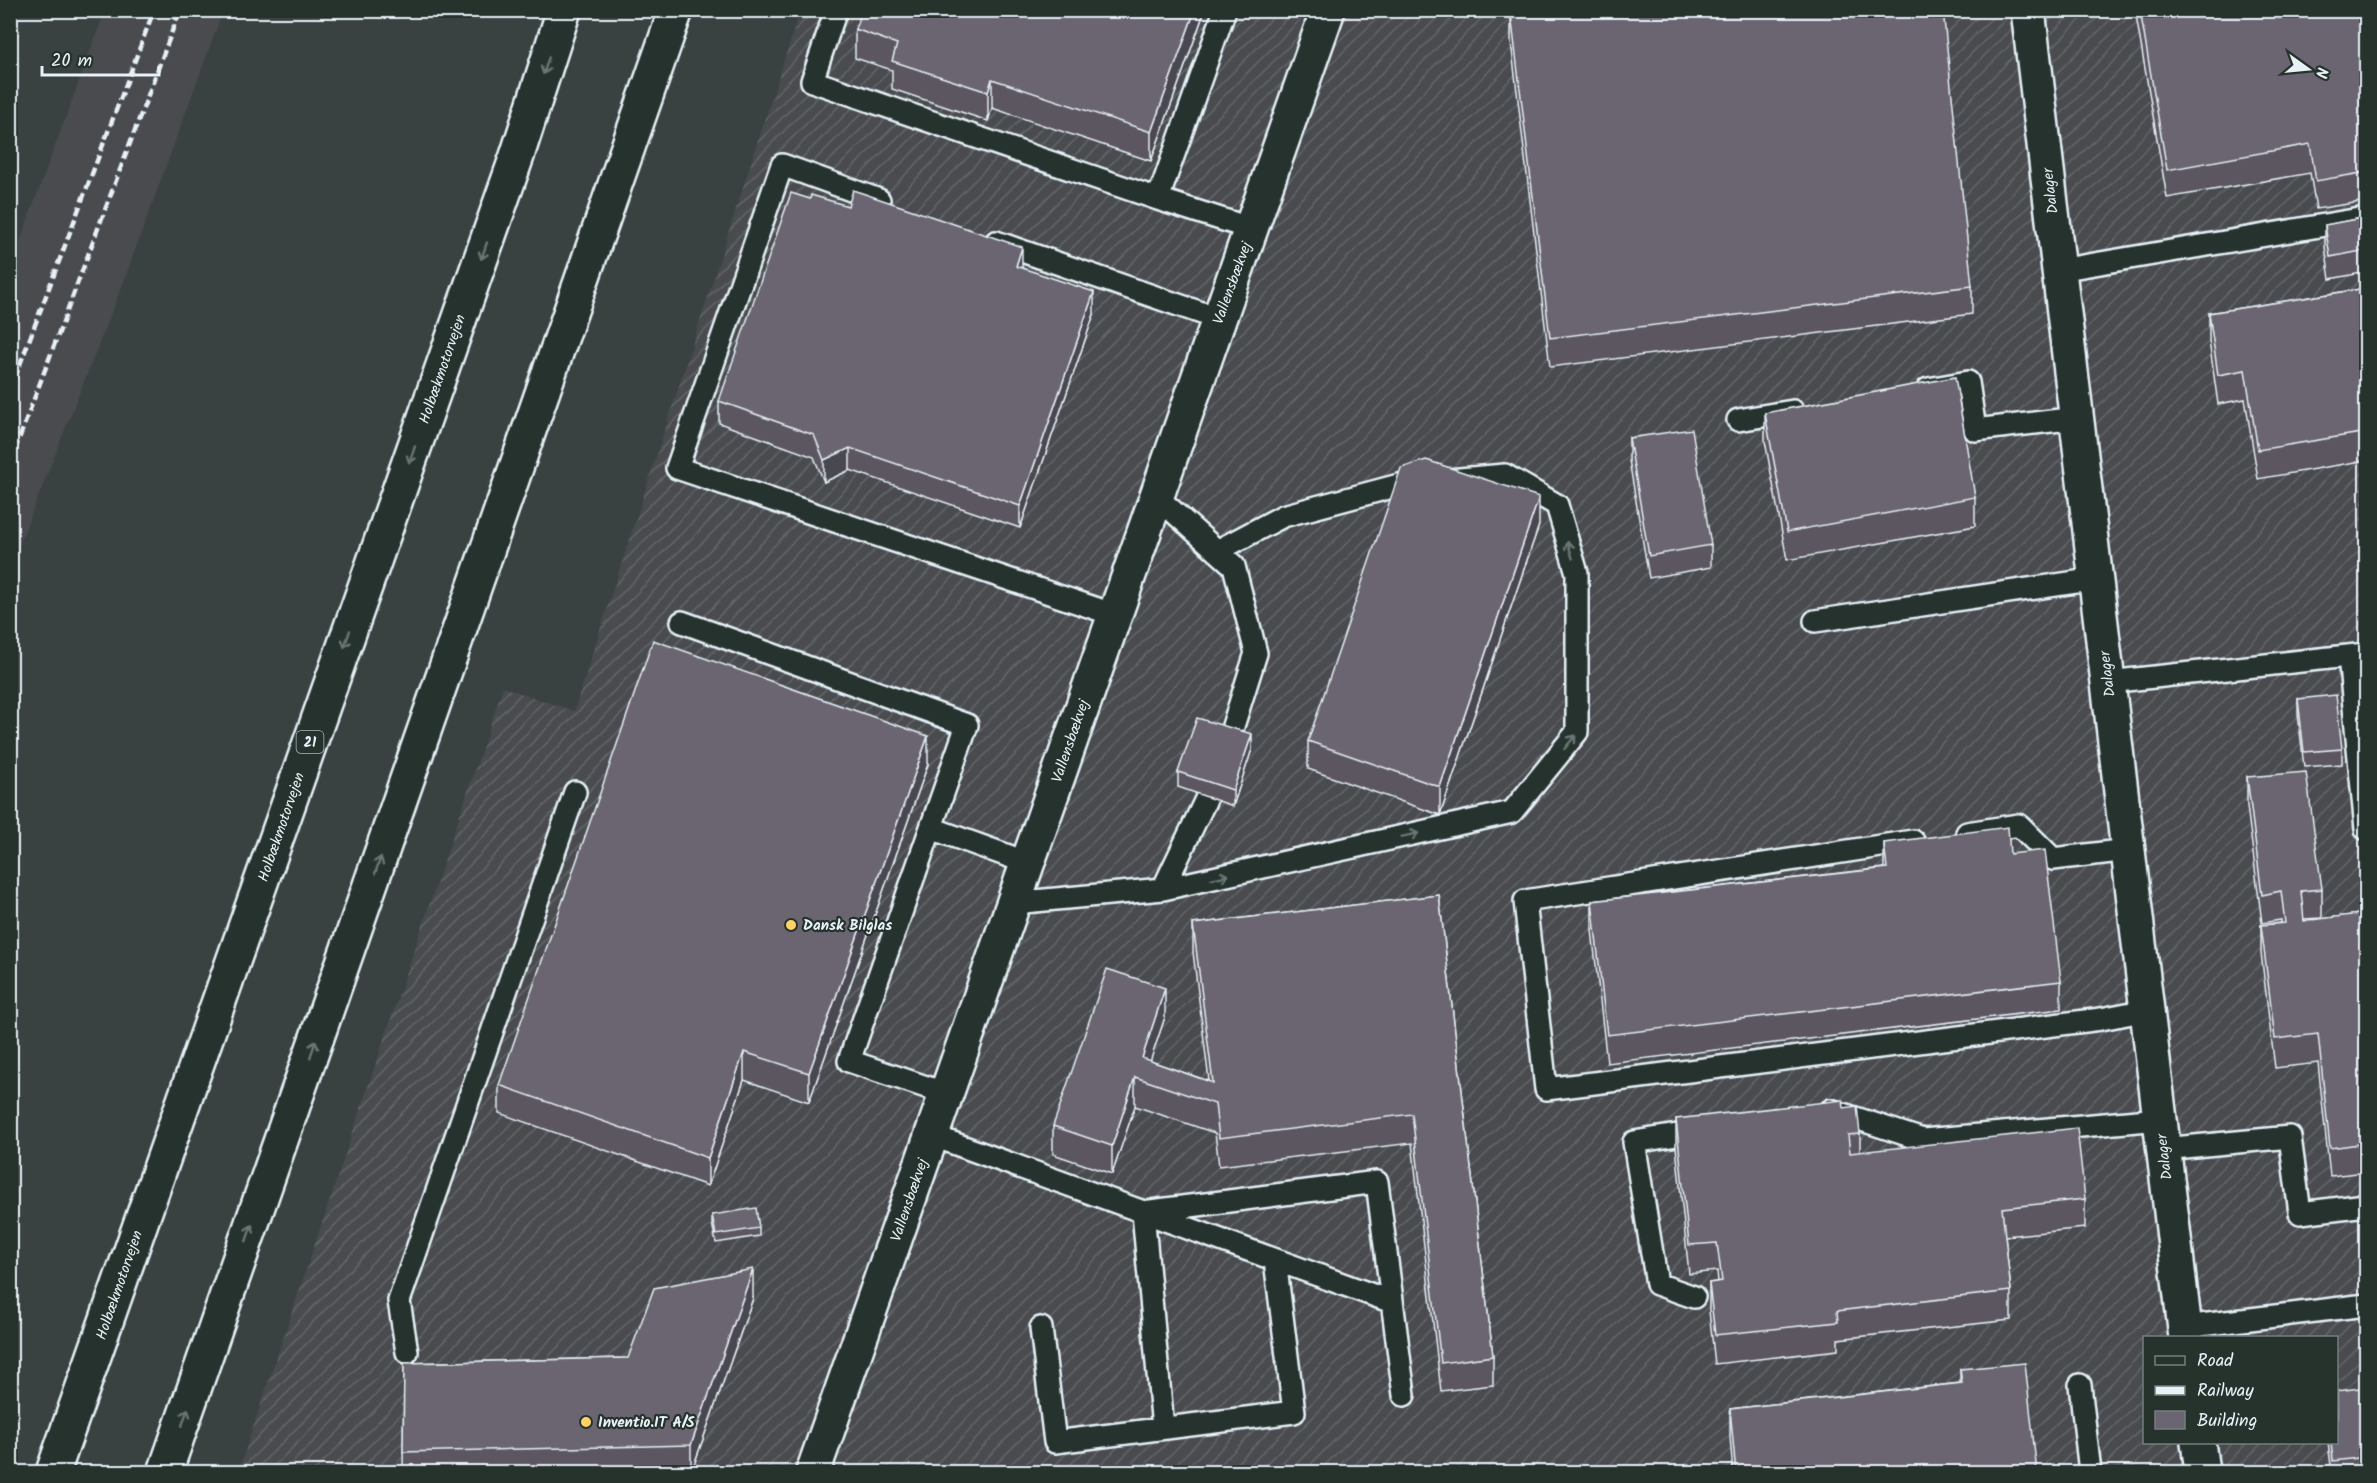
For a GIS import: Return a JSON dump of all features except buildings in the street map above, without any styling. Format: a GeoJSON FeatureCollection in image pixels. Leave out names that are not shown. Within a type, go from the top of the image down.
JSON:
{"type":"FeatureCollection","features":[{"type":"Feature","properties":{"kind":"main road","name":"Holbækmotorvejen"},"geometry":{"type":"LineString","coordinates":[[53,1473],[513,167],[564,10]]}},
{"type":"Feature","properties":{"kind":"main road"},"geometry":{"type":"LineString","coordinates":[[165,1473],[676,10]]}},
{"type":"Feature","properties":{"kind":"main road","name":"Vallensbækvej"},"geometry":{"type":"LineString","coordinates":[[813,1473],[1329,10]]}},
{"type":"Feature","properties":{"kind":"main road","name":"Dalager"},"geometry":{"type":"LineString","coordinates":[[2028,10],[2185,1332]]}},
{"type":"Feature","properties":{"kind":"main road"},"geometry":{"type":"LineString","coordinates":[[2198,1444],[2202,1473]]}},
{"type":"Feature","properties":{"kind":"lane"},"geometry":{"type":"LineString","coordinates":[[836,10],[812,81],[1251,230]]}},
{"type":"Feature","properties":{"kind":"lane"},"geometry":{"type":"LineString","coordinates":[[1158,199],[1225,10]]}},
{"type":"Feature","properties":{"kind":"lane"},"geometry":{"type":"LineString","coordinates":[[893,205],[782,165],[677,468],[1115,615]]}},
{"type":"Feature","properties":{"kind":"lane"},"geometry":{"type":"LineString","coordinates":[[2059,270],[2367,218]]}},
{"type":"Feature","properties":{"kind":"lane"},"geometry":{"type":"LineString","coordinates":[[982,237],[1219,319]]}},
{"type":"Feature","properties":{"kind":"lane"},"geometry":{"type":"LineString","coordinates":[[1911,392],[1968,382],[1975,429],[2077,418]]}},
{"type":"Feature","properties":{"kind":"lane"},"geometry":{"type":"LineString","coordinates":[[1738,420],[1818,407]]}},
{"type":"Feature","properties":{"kind":"lane"},"geometry":{"type":"LineString","coordinates":[[1013,903],[1163,889],[1512,812],[1577,732],[1577,573],[1557,505],[1505,474],[1403,484],[1370,492],[1283,516],[1217,551]]}},
{"type":"Feature","properties":{"kind":"lane"},"geometry":{"type":"LineString","coordinates":[[1157,498],[1234,566],[1256,653],[1228,742]]}},
{"type":"Feature","properties":{"kind":"lane"},"geometry":{"type":"LineString","coordinates":[[1815,621],[2096,579]]}},
{"type":"Feature","properties":{"kind":"lane"},"geometry":{"type":"LineString","coordinates":[[682,622],[967,725],[849,1061],[947,1094]]}},
{"type":"Feature","properties":{"kind":"lane"},"geometry":{"type":"LineString","coordinates":[[2108,682],[2358,655],[2367,829]]}},
{"type":"Feature","properties":{"kind":"lane"},"geometry":{"type":"LineString","coordinates":[[407,1352],[399,1301],[575,792]]}},
{"type":"Feature","properties":{"kind":"lane"},"geometry":{"type":"LineString","coordinates":[[1163,889],[1207,797]]}},
{"type":"Feature","properties":{"kind":"lane"},"geometry":{"type":"LineString","coordinates":[[2128,850],[2053,859],[2019,825],[1525,901],[1546,1089],[2102,1019],[2147,1010]]}},
{"type":"Feature","properties":{"kind":"lane"},"geometry":{"type":"LineString","coordinates":[[931,828],[1028,863]]}},
{"type":"Feature","properties":{"kind":"lane"},"geometry":{"type":"LineString","coordinates":[[1809,1113],[1832,1109],[1923,1140],[2162,1134],[2289,1137],[2300,1213],[2367,1205]]}},
{"type":"Feature","properties":{"kind":"lane"},"geometry":{"type":"LineString","coordinates":[[1694,1297],[1658,1284],[1634,1142],[1727,1127]]}},
{"type":"Feature","properties":{"kind":"lane"},"geometry":{"type":"LineString","coordinates":[[932,1135],[1392,1302]]}},
{"type":"Feature","properties":{"kind":"lane"},"geometry":{"type":"LineString","coordinates":[[1143,1212],[1377,1182],[1404,1395]]}},
{"type":"Feature","properties":{"kind":"lane"},"geometry":{"type":"LineString","coordinates":[[1143,1212],[1163,1428]]}},
{"type":"Feature","properties":{"kind":"lane"},"geometry":{"type":"LineString","coordinates":[[1041,1328],[1055,1442],[1294,1412],[1275,1260]]}},
{"type":"Feature","properties":{"kind":"lane"},"geometry":{"type":"LineString","coordinates":[[2185,1332],[2367,1305]]}},
{"type":"Feature","properties":{"kind":"lane"},"geometry":{"type":"LineString","coordinates":[[2080,1385],[2090,1473]]}},
{"type":"Feature","properties":{"kind":"shaded area"},"geometry":{"type":"Polygon","coordinates":[[[105,11],[223,11],[122,286],[11,565],[11,265],[105,11]]]}},
{"type":"Feature","properties":{"kind":"shaded area"},"geometry":{"type":"Polygon","coordinates":[[[800,11],[2366,11],[2366,1472],[238,1472],[503,687],[574,711],[800,11]]]}},
{"type":"Feature","properties":{"kind":"railway"},"geometry":{"type":"LineString","coordinates":[[10,391],[154,10]]}},
{"type":"Feature","properties":{"kind":"railway"},"geometry":{"type":"LineString","coordinates":[[10,463],[180,10]]}},
{"type":"Feature","properties":{"kind":"place","name":"Dansk Bilglas"},"geometry":{"type":"Point","coordinates":[791,925]}},
{"type":"Feature","properties":{"kind":"place","name":"Inventio.IT A/S"},"geometry":{"type":"Point","coordinates":[586,1422]}}]}
